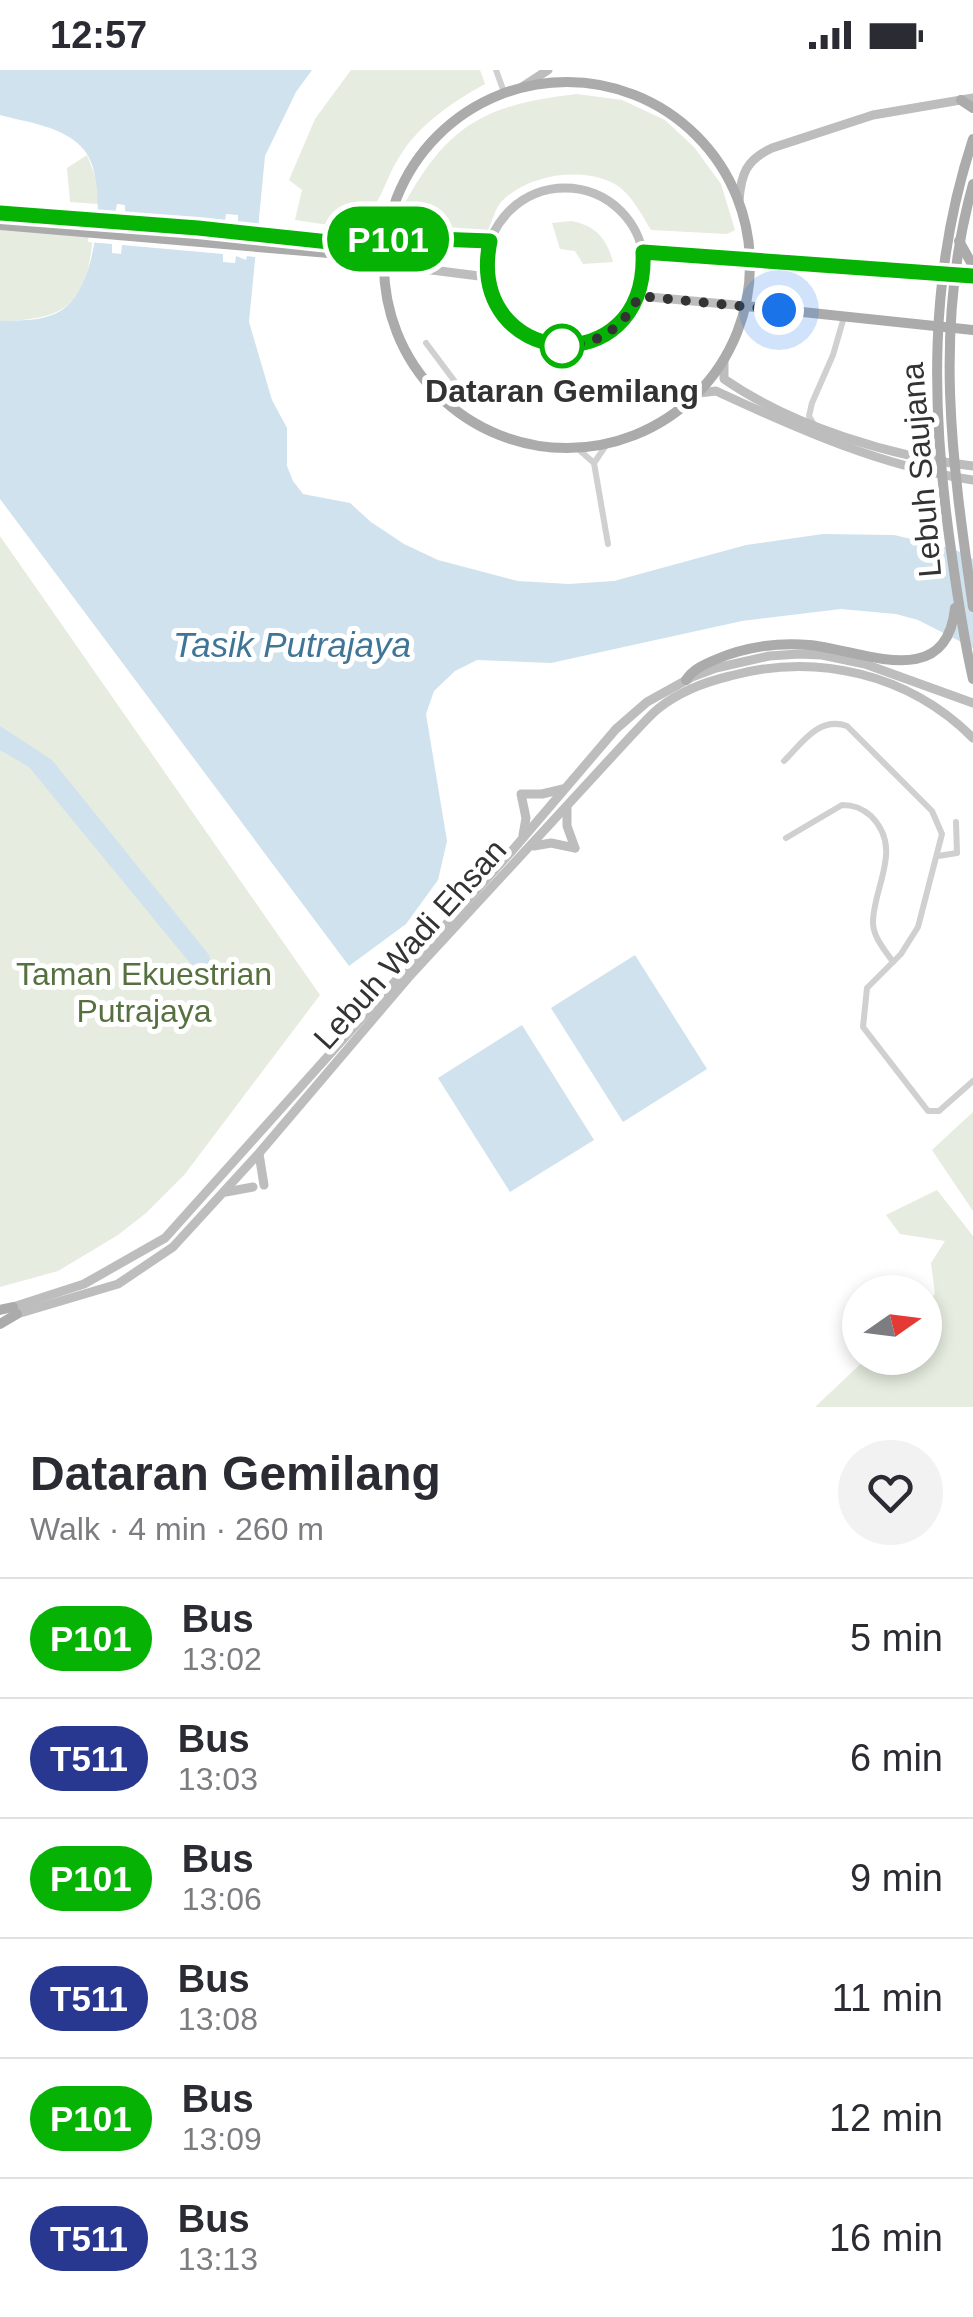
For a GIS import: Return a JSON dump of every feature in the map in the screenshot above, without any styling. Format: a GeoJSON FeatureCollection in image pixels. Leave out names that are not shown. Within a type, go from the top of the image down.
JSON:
{"type":"FeatureCollection","features":[{"type":"Feature","properties":{"kind":"main road"},"geometry":{"type":"LineString","coordinates":[[334,242],[372,234],[383,227],[415,165],[440,134],[468,109],[548,70]]}},
{"type":"Feature","properties":{"kind":"main road"},"geometry":{"type":"LineString","coordinates":[[522,86],[602,86],[645,96],[668,107],[702,136],[739,201]]}},
{"type":"Feature","properties":{"kind":"main road"},"geometry":{"type":"LineString","coordinates":[[396,205],[386,239],[386,289],[399,342],[418,374],[449,408],[510,442],[544,448],[607,444],[654,428],[700,393],[724,360],[746,306],[748,258],[739,201],[740,178],[758,154],[873,116],[967,99],[973,108]]}},
{"type":"Feature","properties":{"kind":"main road","name":"Lebuh Saujana"},"geometry":{"type":"LineString","coordinates":[[973,140],[944,254],[947,274],[942,328],[935,352],[942,490],[973,679]]}},
{"type":"Feature","properties":{"kind":"main road","name":"Lebuh Saujana"},"geometry":{"type":"LineString","coordinates":[[947,274],[973,184]]}},
{"type":"Feature","properties":{"kind":"main road"},"geometry":{"type":"LineString","coordinates":[[571,187],[604,197],[630,220],[643,252],[639,296],[622,322],[596,340],[564,346],[533,339],[519,331],[498,308],[487,277],[490,241],[508,211],[521,200],[553,188],[571,187]]}},
{"type":"Feature","properties":{"kind":"main road"},"geometry":{"type":"LineString","coordinates":[[0,213],[363,244],[386,239],[490,241]]}},
{"type":"Feature","properties":{"kind":"main road"},"geometry":{"type":"LineString","coordinates":[[0,225],[352,255],[384,264],[487,277]]}},
{"type":"Feature","properties":{"kind":"main road"},"geometry":{"type":"LineString","coordinates":[[959,240],[973,266]]}},
{"type":"Feature","properties":{"kind":"main road"},"geometry":{"type":"LineString","coordinates":[[643,252],[973,276]]}},
{"type":"Feature","properties":{"kind":"main road"},"geometry":{"type":"LineString","coordinates":[[925,272],[944,254]]}},
{"type":"Feature","properties":{"kind":"main road"},"geometry":{"type":"LineString","coordinates":[[352,255],[374,270],[386,289]]}},
{"type":"Feature","properties":{"kind":"main road"},"geometry":{"type":"LineString","coordinates":[[639,296],[973,330]]}},
{"type":"Feature","properties":{"kind":"main road"},"geometry":{"type":"LineString","coordinates":[[919,326],[935,352]]}},
{"type":"Feature","properties":{"kind":"main road","name":"Lebuh Saujana"},"geometry":{"type":"LineString","coordinates":[[942,328],[948,353],[952,464],[973,607]]}},
{"type":"Feature","properties":{"kind":"main road"},"geometry":{"type":"LineString","coordinates":[[948,353],[973,330]]}},
{"type":"Feature","properties":{"kind":"main road"},"geometry":{"type":"LineString","coordinates":[[724,360],[724,379],[748,395],[814,424],[914,457],[973,466]]}},
{"type":"Feature","properties":{"kind":"main road"},"geometry":{"type":"LineString","coordinates":[[700,393],[716,391],[814,435],[941,476],[973,480]]}},
{"type":"Feature","properties":{"kind":"main road"},"geometry":{"type":"LineString","coordinates":[[686,680],[706,664],[763,646],[805,644],[903,662],[920,658],[947,640],[955,613],[956,587]]}},
{"type":"Feature","properties":{"kind":"main road","name":"Lebuh Wadi Ehsan"},"geometry":{"type":"LineString","coordinates":[[15,1310],[84,1284],[165,1238],[616,729],[646,702],[716,668],[769,656],[822,655],[864,664],[973,703]]}},
{"type":"Feature","properties":{"kind":"main road","name":"Lebuh Wadi Ehsan"},"geometry":{"type":"LineString","coordinates":[[15,1310],[94,1293],[139,1272],[173,1247],[260,1152],[408,978],[660,708],[696,687],[746,671],[801,666],[864,674],[923,697],[950,715],[973,738]]}},
{"type":"Feature","properties":{"kind":"main road"},"geometry":{"type":"LineString","coordinates":[[523,838],[526,818],[521,794],[565,789]]}},
{"type":"Feature","properties":{"kind":"main road"},"geometry":{"type":"LineString","coordinates":[[532,846],[551,843],[575,848],[567,826],[568,807]]}},
{"type":"Feature","properties":{"kind":"main road"},"geometry":{"type":"LineString","coordinates":[[260,1152],[258,1161],[264,1186]]}},
{"type":"Feature","properties":{"kind":"main road"},"geometry":{"type":"LineString","coordinates":[[223,1193],[253,1187]]}},
{"type":"Feature","properties":{"kind":"main road"},"geometry":{"type":"LineString","coordinates":[[0,1310],[15,1310]]}},
{"type":"Feature","properties":{"kind":"main road"},"geometry":{"type":"LineString","coordinates":[[0,1321],[15,1310]]}},
{"type":"Feature","properties":{"kind":"street"},"geometry":{"type":"LineString","coordinates":[[496,70],[504,92]]}},
{"type":"Feature","properties":{"kind":"street"},"geometry":{"type":"LineString","coordinates":[[814,424],[809,416],[812,403],[844,317]]}},
{"type":"Feature","properties":{"kind":"street"},"geometry":{"type":"LineString","coordinates":[[426,343],[459,386]]}},
{"type":"Feature","properties":{"kind":"street"},"geometry":{"type":"LineString","coordinates":[[792,414],[812,403]]}},
{"type":"Feature","properties":{"kind":"street"},"geometry":{"type":"LineString","coordinates":[[594,463],[607,444]]}},
{"type":"Feature","properties":{"kind":"street"},"geometry":{"type":"LineString","coordinates":[[577,448],[594,463],[608,544]]}},
{"type":"Feature","properties":{"kind":"street"},"geometry":{"type":"LineString","coordinates":[[784,761],[823,725],[831,722],[847,726],[937,818],[942,834],[918,927],[911,942],[868,988],[864,1027],[928,1112],[939,1111],[973,1081]]}},
{"type":"Feature","properties":{"kind":"street"},"geometry":{"type":"LineString","coordinates":[[786,838],[842,805],[853,804],[873,818],[887,848],[874,932],[893,962]]}},
{"type":"Feature","properties":{"kind":"street"},"geometry":{"type":"LineString","coordinates":[[938,856],[957,854],[956,822]]}},
{"type":"Feature","properties":{"kind":"green space"},"geometry":{"type":"Polygon","coordinates":[[[351,70],[480,70],[485,84],[448,107],[415,136],[398,159],[377,202],[356,222],[342,225],[295,220],[302,190],[289,180],[315,119],[351,70]]]}},
{"type":"Feature","properties":{"kind":"green space"},"geometry":{"type":"Polygon","coordinates":[[[577,94],[622,100],[665,120],[694,147],[721,184],[735,230],[727,234],[651,230],[623,190],[598,177],[584,175],[553,176],[525,185],[501,202],[488,230],[406,224],[398,216],[432,161],[468,126],[514,105],[577,94]]]}},
{"type":"Feature","properties":{"kind":"green space"},"geometry":{"type":"Polygon","coordinates":[[[87,155],[99,186],[98,204],[70,202],[67,168],[87,155]]]}},
{"type":"Feature","properties":{"kind":"green space"},"geometry":{"type":"Polygon","coordinates":[[[571,221],[599,234],[613,262],[583,264],[575,251],[560,249],[552,223],[571,221]]]}},
{"type":"Feature","properties":{"kind":"green space"},"geometry":{"type":"Polygon","coordinates":[[[0,226],[93,235],[85,277],[69,303],[42,317],[0,321],[0,226]]]}},
{"type":"Feature","properties":{"kind":"green space","name":"Taman Ekuestrian Putrajaya"},"geometry":{"type":"Polygon","coordinates":[[[0,536],[320,995],[185,1174],[146,1213],[58,1271],[0,1287],[0,536]]]}},
{"type":"Feature","properties":{"kind":"green space"},"geometry":{"type":"Polygon","coordinates":[[[973,1112],[973,1211],[932,1150],[973,1112]]]}},
{"type":"Feature","properties":{"kind":"green space"},"geometry":{"type":"Polygon","coordinates":[[[937,1190],[973,1236],[973,1407],[815,1407],[849,1375],[942,1375],[942,1275],[933,1275],[931,1263],[945,1241],[900,1234],[886,1215],[937,1190]]]}},
{"type":"Feature","properties":{"kind":"water","name":"Tasik Putrajaya"},"geometry":{"type":"Polygon","coordinates":[[[0,70],[312,70],[296,92],[265,156],[249,322],[272,400],[287,428],[287,466],[303,494],[350,503],[404,544],[438,560],[518,581],[614,581],[746,545],[823,534],[894,535],[954,549],[973,559],[973,648],[918,620],[841,609],[742,621],[551,663],[477,660],[455,671],[434,691],[426,714],[447,841],[438,880],[406,924],[349,966],[0,499],[0,321],[44,318],[67,306],[86,276],[98,207],[92,166],[77,143],[46,127],[0,115],[0,70]]]}},
{"type":"Feature","properties":{"kind":"water"},"geometry":{"type":"Polygon","coordinates":[[[0,726],[52,760],[209,955],[211,964],[203,971],[195,969],[29,767],[0,750],[0,726]]]}},
{"type":"Feature","properties":{"kind":"water"},"geometry":{"type":"Polygon","coordinates":[[[635,955],[707,1069],[623,1122],[551,1008],[635,955]]]}},
{"type":"Feature","properties":{"kind":"water"},"geometry":{"type":"Polygon","coordinates":[[[522,1025],[594,1140],[510,1192],[438,1078],[522,1025]]]}},
{"type":"Feature","properties":{"kind":"pier"},"geometry":{"type":"Polygon","coordinates":[[[117,204],[125,205],[125,213],[225,222],[226,214],[238,215],[238,222],[264,224],[262,258],[247,256],[246,260],[236,256],[235,263],[223,262],[223,254],[122,245],[121,254],[112,253],[112,244],[88,242],[92,211],[115,213],[117,204]]]}},
{"type":"Feature","properties":{"kind":"bus line","name":"P101"},"geometry":{"type":"LineString","coordinates":[[0,213],[348,244],[409,238],[490,241],[487,277],[498,308],[519,331],[533,339],[564,346],[596,340],[622,322],[639,296],[643,252],[973,276]]}},
{"type":"Feature","properties":{"kind":"place","name":"Dataran Gemilang"},"geometry":{"type":"Point","coordinates":[562,346]}},
{"type":"Feature","properties":{"kind":"route"},"geometry":{"type":"LineString","coordinates":[[562,346],[580,345],[610,333],[632,310],[639,296],[779,310]]}}]}
